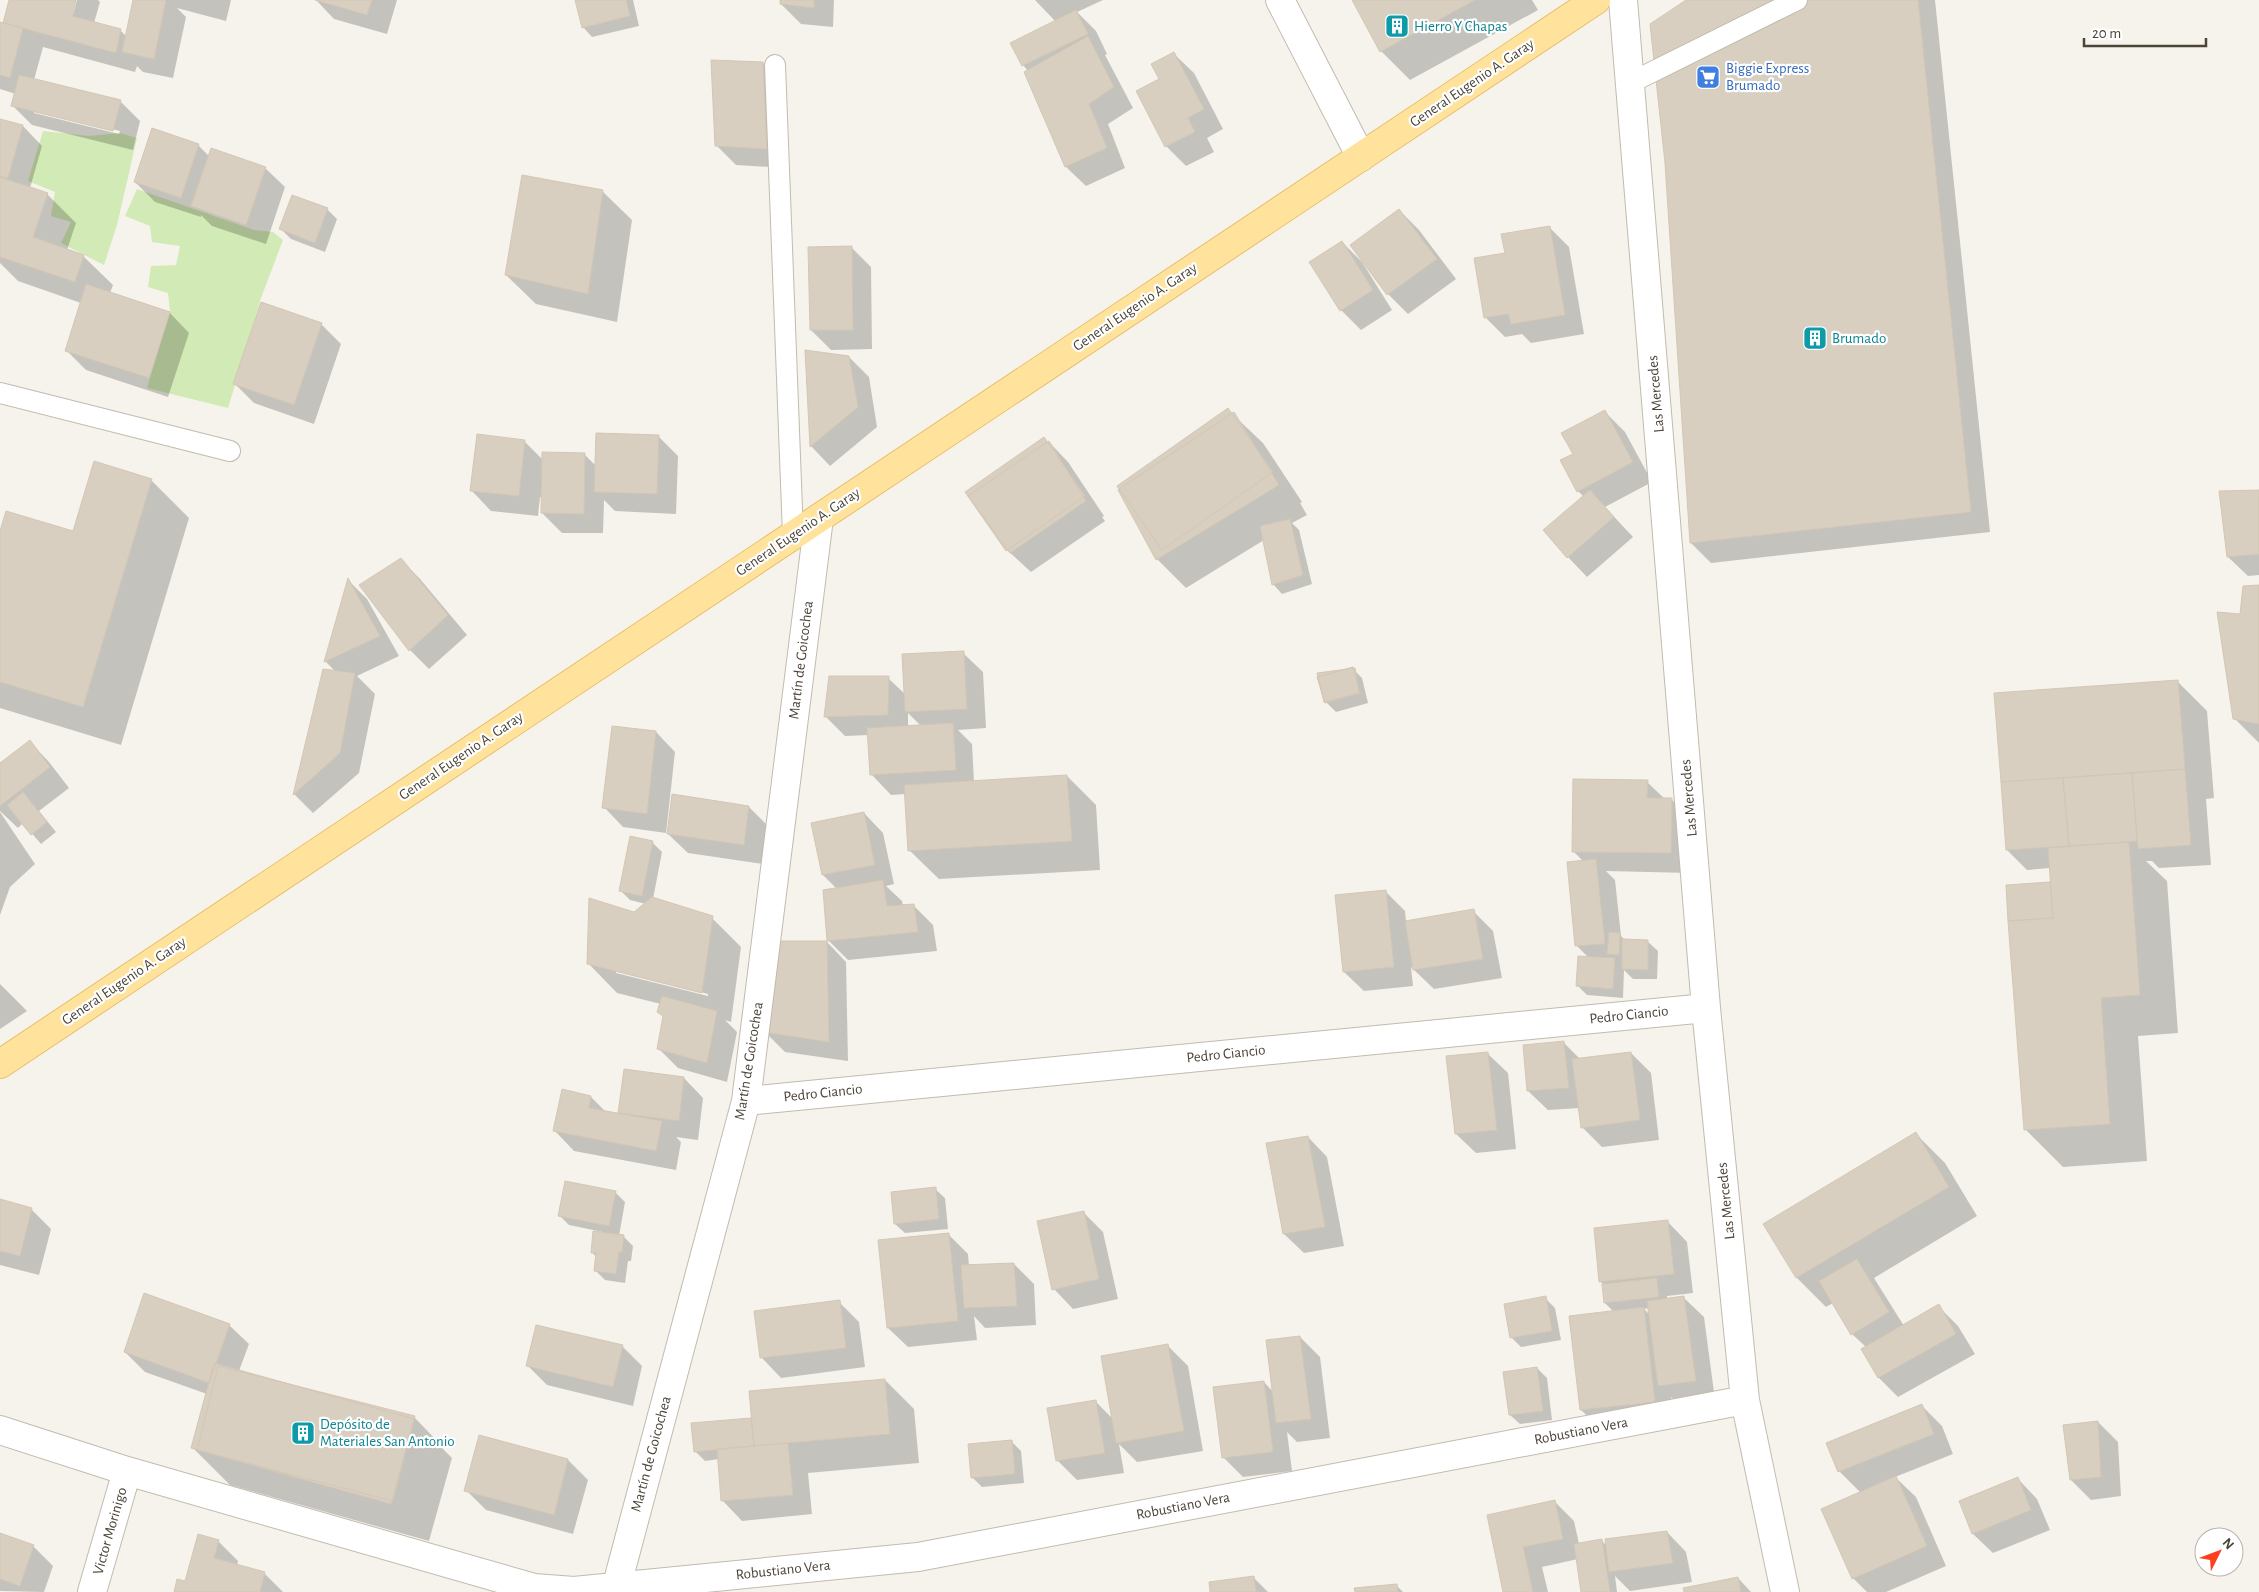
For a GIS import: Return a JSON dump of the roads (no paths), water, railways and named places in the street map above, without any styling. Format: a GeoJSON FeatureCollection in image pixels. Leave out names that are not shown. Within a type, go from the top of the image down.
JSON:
{"type":"FeatureCollection","features":[{"type":"Feature","properties":{"kind":"main road","name":"General Eugenio A. Garay"},"geometry":{"type":"LineString","coordinates":[[0,1064],[1596,0]]}},
{"type":"Feature","properties":{"kind":"street"},"geometry":{"type":"LineString","coordinates":[[1280,0],[1360,156]]}},
{"type":"Feature","properties":{"kind":"street","name":"Las Mercedes"},"geometry":{"type":"LineString","coordinates":[[1623,0],[1706,1008],[1745,1400],[1785,1592]]}},
{"type":"Feature","properties":{"kind":"street","name":"Martín de Goicochea"},"geometry":{"type":"LineString","coordinates":[[615,1589],[746,1101],[819,518]]}},
{"type":"Feature","properties":{"kind":"street","name":"Pedro Ciancio"},"geometry":{"type":"LineString","coordinates":[[746,1101],[1706,1008]]}},
{"type":"Feature","properties":{"kind":"street","name":"Robustiano Vera"},"geometry":{"type":"LineString","coordinates":[[0,1430],[127,1471],[534,1588],[574,1591],[615,1589],[918,1557],[1745,1400]]}},
{"type":"Feature","properties":{"kind":"street","name":"Victor Morinigo"},"geometry":{"type":"LineString","coordinates":[[92,1592],[127,1471]]}},
{"type":"Feature","properties":{"kind":"lane"},"geometry":{"type":"LineString","coordinates":[[1630,83],[1797,0]]}},
{"type":"Feature","properties":{"kind":"lane"},"geometry":{"type":"LineString","coordinates":[[775,65],[793,535]]}},
{"type":"Feature","properties":{"kind":"lane"},"geometry":{"type":"LineString","coordinates":[[0,393],[230,451]]}},
{"type":"Feature","properties":{"kind":"place","name":"Hierro Y Chapas"},"geometry":{"type":"Point","coordinates":[1397,26]}},
{"type":"Feature","properties":{"kind":"place","name":"Biggie Express Brumado"},"geometry":{"type":"Point","coordinates":[1708,77]}},
{"type":"Feature","properties":{"kind":"place","name":"Brumado"},"geometry":{"type":"Point","coordinates":[1815,338]}},
{"type":"Feature","properties":{"kind":"place","name":"Depósito de Materiales San Antonio"},"geometry":{"type":"Point","coordinates":[303,1433]}}]}
